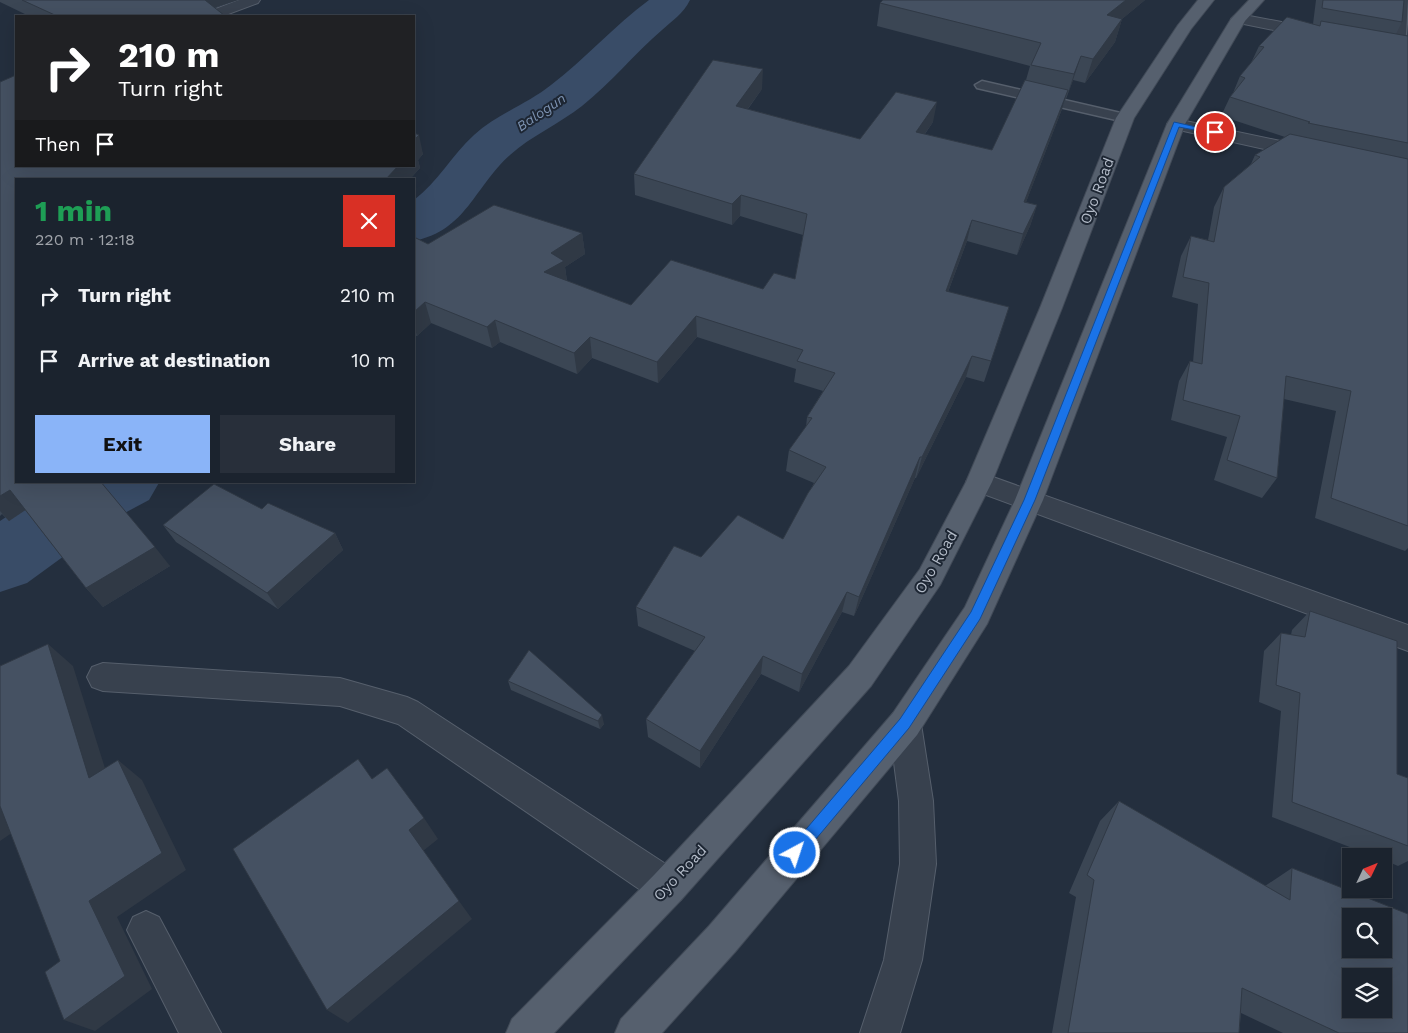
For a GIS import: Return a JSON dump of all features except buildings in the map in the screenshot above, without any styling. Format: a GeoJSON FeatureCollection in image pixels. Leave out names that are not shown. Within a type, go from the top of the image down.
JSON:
{"type":"FeatureCollection","features":[{"type":"Feature","properties":{"kind":"main road","name":"Oyo Road"},"geometry":{"type":"LineString","coordinates":[[526,1033],[668,887],[860,676],[930,577],[979,482],[1125,118],[1161,60],[1198,8],[1207,0]]}},
{"type":"Feature","properties":{"kind":"main road"},"geometry":{"type":"LineString","coordinates":[[635,1033],[722,939],[905,724],[976,615],[1029,500],[1176,124],[1248,10]]}},
{"type":"Feature","properties":{"kind":"street"},"geometry":{"type":"LineString","coordinates":[[213,15],[253,0]]}},
{"type":"Feature","properties":{"kind":"street"},"geometry":{"type":"LineString","coordinates":[[1248,10],[1324,35]]}},
{"type":"Feature","properties":{"kind":"street"},"geometry":{"type":"LineString","coordinates":[[1380,46],[1403,50]]}},
{"type":"Feature","properties":{"kind":"street"},"geometry":{"type":"LineString","coordinates":[[1176,124],[1331,158]]}},
{"type":"Feature","properties":{"kind":"street"},"geometry":{"type":"LineString","coordinates":[[979,482],[1408,638]]}},
{"type":"Feature","properties":{"kind":"street"},"geometry":{"type":"LineString","coordinates":[[103,676],[340,692],[407,712],[668,887]]}},
{"type":"Feature","properties":{"kind":"street"},"geometry":{"type":"LineString","coordinates":[[880,1033],[903,960],[918,864],[916,801],[905,724]]}},
{"type":"Feature","properties":{"kind":"street"},"geometry":{"type":"LineString","coordinates":[[146,930],[200,1033]]}},
{"type":"Feature","properties":{"kind":"lane"},"geometry":{"type":"LineString","coordinates":[[1403,0],[1403,50]]}},
{"type":"Feature","properties":{"kind":"lane"},"geometry":{"type":"LineString","coordinates":[[982,85],[1125,118]]}},
{"type":"Feature","properties":{"kind":"waterway","name":"Balogun"},"geometry":{"type":"LineString","coordinates":[[415,224],[446,201],[473,164],[493,144],[566,96],[610,58],[647,21],[667,6],[670,0]]}},
{"type":"Feature","properties":{"kind":"waterway","name":"Balogun"},"geometry":{"type":"LineString","coordinates":[[0,561],[93,496],[120,483]]}},
{"type":"Feature","properties":{"kind":"route"},"geometry":{"type":"LineString","coordinates":[[795,853],[905,724],[976,615],[1029,500],[1176,124],[1215,132]]}}]}
